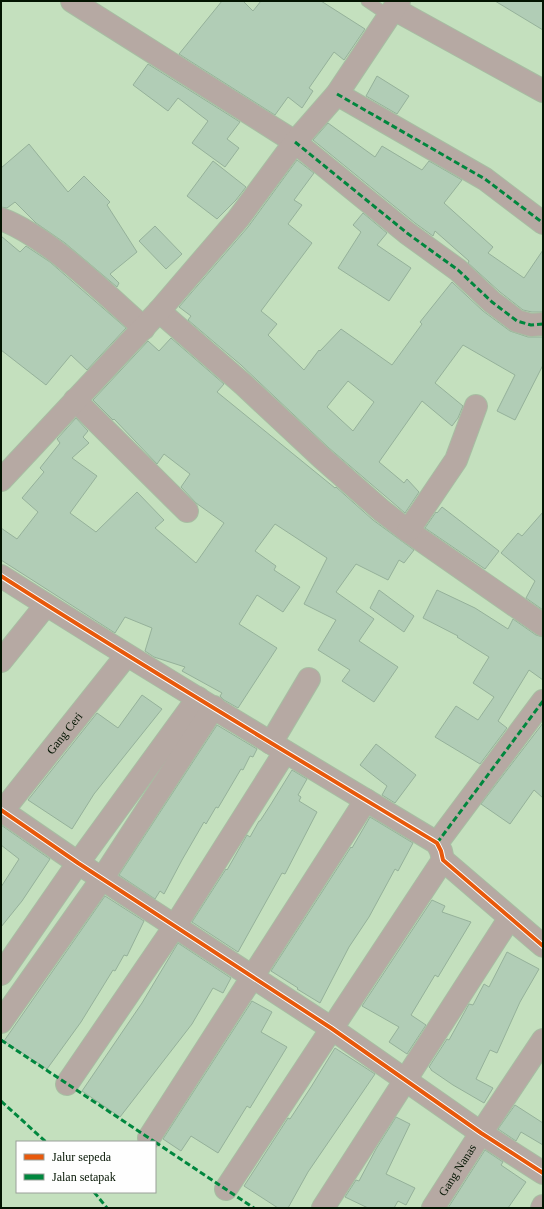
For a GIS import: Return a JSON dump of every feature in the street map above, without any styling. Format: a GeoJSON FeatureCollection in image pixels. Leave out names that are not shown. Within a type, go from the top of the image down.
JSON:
{"type":"FeatureCollection","features":[{"type":"Feature","properties":{"kind":"street"},"geometry":{"type":"LineString","coordinates":[[72,1],[295,142],[407,233],[458,270],[492,302],[517,321],[531,325],[543,324]]}},
{"type":"Feature","properties":{"kind":"street"},"geometry":{"type":"LineString","coordinates":[[1,480],[144,328],[238,219],[295,142],[337,94],[394,9],[543,91]]}},
{"type":"Feature","properties":{"kind":"street"},"geometry":{"type":"LineString","coordinates":[[337,94],[485,179],[541,218]]}},
{"type":"Feature","properties":{"kind":"street"},"geometry":{"type":"LineString","coordinates":[[1,220],[12,224],[37,238],[76,269],[144,328]]}},
{"type":"Feature","properties":{"kind":"street"},"geometry":{"type":"LineString","coordinates":[[159,311],[244,385],[333,468],[408,531],[543,625]]}},
{"type":"Feature","properties":{"kind":"street"},"geometry":{"type":"LineString","coordinates":[[75,400],[187,511]]}},
{"type":"Feature","properties":{"kind":"street"},"geometry":{"type":"LineString","coordinates":[[408,531],[456,460],[476,406]]}},
{"type":"Feature","properties":{"kind":"street"},"geometry":{"type":"LineString","coordinates":[[1,576],[126,656],[366,800],[440,852],[509,919],[543,946]]}},
{"type":"Feature","properties":{"kind":"street"},"geometry":{"type":"LineString","coordinates":[[1,661],[46,605]]}},
{"type":"Feature","properties":{"kind":"street","name":"Gang Ceri"},"geometry":{"type":"LineString","coordinates":[[1,811],[126,656]]}},
{"type":"Feature","properties":{"kind":"street"},"geometry":{"type":"LineString","coordinates":[[67,1084],[175,926],[278,747],[309,679]]}},
{"type":"Feature","properties":{"kind":"street"},"geometry":{"type":"LineString","coordinates":[[226,1189],[331,1028],[440,852],[543,701]]}},
{"type":"Feature","properties":{"kind":"street"},"geometry":{"type":"LineString","coordinates":[[1,974],[78,863],[206,703]]}},
{"type":"Feature","properties":{"kind":"street"},"geometry":{"type":"LineString","coordinates":[[1,1022],[102,879],[206,703]]}},
{"type":"Feature","properties":{"kind":"street"},"geometry":{"type":"LineString","coordinates":[[149,1138],[366,800]]}},
{"type":"Feature","properties":{"kind":"street"},"geometry":{"type":"LineString","coordinates":[[1,811],[252,978],[331,1028],[404,1080],[543,1173]]}},
{"type":"Feature","properties":{"kind":"street"},"geometry":{"type":"LineString","coordinates":[[323,1208],[509,919]]}},
{"type":"Feature","properties":{"kind":"street"},"geometry":{"type":"LineString","coordinates":[[27,937],[49,953]]}},
{"type":"Feature","properties":{"kind":"street","name":"Gang Nanas"},"geometry":{"type":"LineString","coordinates":[[433,1208],[481,1132],[543,1040]]}},
{"type":"Feature","properties":{"kind":"lane"},"geometry":{"type":"LineString","coordinates":[[367,1],[394,9]]}},
{"type":"Feature","properties":{"kind":"building"},"geometry":{"type":"Polygon","coordinates":[[[222,1],[243,1],[253,11],[261,1],[321,1],[365,29],[344,60],[334,52],[309,88],[313,91],[302,108],[288,97],[275,115],[179,54],[222,1]]]}},
{"type":"Feature","properties":{"kind":"building"},"geometry":{"type":"Polygon","coordinates":[[[495,1],[543,1],[543,30],[495,1]]]}},
{"type":"Feature","properties":{"kind":"building"},"geometry":{"type":"Polygon","coordinates":[[[148,64],[240,122],[227,139],[239,148],[225,167],[192,143],[208,121],[178,98],[168,111],[133,85],[148,64]]]}},
{"type":"Feature","properties":{"kind":"building"},"geometry":{"type":"Polygon","coordinates":[[[377,76],[409,96],[397,114],[366,96],[377,76]]]}},
{"type":"Feature","properties":{"kind":"building"},"geometry":{"type":"Polygon","coordinates":[[[328,123],[375,157],[382,146],[422,170],[429,161],[462,180],[444,203],[493,247],[488,253],[524,278],[543,250],[543,312],[523,310],[500,292],[468,263],[469,261],[435,231],[433,236],[415,223],[313,140],[328,123]]]}},
{"type":"Feature","properties":{"kind":"building"},"geometry":{"type":"Polygon","coordinates":[[[29,144],[68,192],[84,176],[110,202],[107,205],[137,252],[110,274],[119,283],[117,287],[65,243],[36,223],[15,202],[7,208],[1,207],[1,168],[29,144]]]}},
{"type":"Feature","properties":{"kind":"building"},"geometry":{"type":"Polygon","coordinates":[[[297,160],[314,173],[294,200],[302,205],[288,224],[312,243],[261,311],[277,324],[268,335],[304,370],[319,350],[320,351],[341,329],[392,365],[422,324],[420,322],[452,282],[483,311],[510,331],[528,337],[543,337],[543,365],[515,420],[497,411],[515,375],[463,345],[435,383],[463,406],[458,418],[452,426],[422,401],[379,462],[404,483],[407,479],[419,492],[405,513],[329,448],[241,365],[188,320],[191,316],[179,307],[248,227],[297,160]],[[348,381],[327,407],[353,431],[374,402],[348,381]]]}},
{"type":"Feature","properties":{"kind":"building"},"geometry":{"type":"Polygon","coordinates":[[[213,161],[246,187],[236,200],[217,219],[187,196],[213,161]]]}},
{"type":"Feature","properties":{"kind":"building"},"geometry":{"type":"Polygon","coordinates":[[[363,213],[387,233],[377,245],[411,268],[389,301],[338,268],[361,232],[353,225],[363,213]]]}},
{"type":"Feature","properties":{"kind":"building"},"geometry":{"type":"Polygon","coordinates":[[[155,226],[182,254],[166,269],[139,241],[155,226]]]}},
{"type":"Feature","properties":{"kind":"building"},"geometry":{"type":"Polygon","coordinates":[[[1,236],[20,252],[26,246],[50,262],[126,328],[87,370],[71,355],[46,385],[1,350],[1,236]]]}},
{"type":"Feature","properties":{"kind":"building"},"geometry":{"type":"Polygon","coordinates":[[[171,338],[224,384],[217,392],[335,488],[336,487],[373,520],[414,550],[404,563],[399,560],[388,580],[356,564],[336,592],[374,619],[359,641],[398,667],[374,702],[342,681],[350,670],[318,650],[336,620],[304,604],[327,558],[275,524],[255,551],[276,566],[274,570],[300,587],[283,612],[257,595],[239,624],[277,648],[238,708],[224,700],[220,696],[222,693],[182,671],[185,667],[154,657],[145,651],[152,628],[125,617],[115,633],[1,560],[1,528],[17,539],[38,512],[22,498],[44,472],[40,468],[60,443],[57,439],[76,418],[88,431],[83,437],[89,443],[72,458],[97,476],[70,513],[96,532],[137,492],[164,520],[155,528],[196,563],[224,523],[196,503],[181,487],[190,474],[164,454],[157,464],[114,419],[113,420],[93,400],[148,341],[159,351],[171,338]]]}},
{"type":"Feature","properties":{"kind":"building"},"geometry":{"type":"Polygon","coordinates":[[[442,507],[499,551],[485,569],[425,528],[436,512],[437,513],[442,507]]]}},
{"type":"Feature","properties":{"kind":"building"},"geometry":{"type":"Polygon","coordinates":[[[543,512],[543,610],[526,598],[535,581],[501,553],[518,533],[522,536],[543,512]]]}},
{"type":"Feature","properties":{"kind":"building"},"geometry":{"type":"Polygon","coordinates":[[[379,590],[414,616],[404,632],[370,608],[379,590]]]}},
{"type":"Feature","properties":{"kind":"building"},"geometry":{"type":"Polygon","coordinates":[[[437,590],[475,608],[508,629],[513,619],[536,635],[543,637],[543,680],[529,670],[498,721],[507,728],[480,764],[435,737],[456,706],[478,720],[494,697],[473,683],[489,657],[457,637],[458,636],[423,618],[437,590]]]}},
{"type":"Feature","properties":{"kind":"building"},"geometry":{"type":"Polygon","coordinates":[[[142,695],[162,709],[94,794],[72,829],[28,800],[97,713],[118,728],[142,695]]]}},
{"type":"Feature","properties":{"kind":"building"},"geometry":{"type":"Polygon","coordinates":[[[543,723],[543,798],[534,790],[510,824],[481,804],[543,723]]]}},
{"type":"Feature","properties":{"kind":"building"},"geometry":{"type":"Polygon","coordinates":[[[217,725],[257,749],[253,757],[250,756],[243,770],[241,769],[218,808],[216,807],[206,824],[204,822],[164,894],[160,891],[155,899],[119,875],[217,725]]]}},
{"type":"Feature","properties":{"kind":"building"},"geometry":{"type":"Polygon","coordinates":[[[376,744],[416,775],[395,803],[382,795],[387,786],[360,765],[376,744]]]}},
{"type":"Feature","properties":{"kind":"building"},"geometry":{"type":"Polygon","coordinates":[[[292,770],[307,779],[298,795],[301,797],[299,801],[317,812],[285,874],[282,873],[238,952],[192,922],[226,869],[227,870],[247,835],[250,837],[292,770]]]}},
{"type":"Feature","properties":{"kind":"building"},"geometry":{"type":"Polygon","coordinates":[[[370,817],[413,843],[398,871],[395,869],[369,917],[349,947],[320,1003],[271,971],[351,847],[352,848],[370,817]]]}},
{"type":"Feature","properties":{"kind":"building"},"geometry":{"type":"Polygon","coordinates":[[[1,825],[50,859],[22,901],[1,927],[1,887],[19,859],[1,845],[1,825]]]}},
{"type":"Feature","properties":{"kind":"building"},"geometry":{"type":"Polygon","coordinates":[[[105,896],[144,921],[127,956],[124,955],[115,971],[113,970],[81,1022],[47,1069],[4,1041],[105,896]]]}},
{"type":"Feature","properties":{"kind":"building"},"geometry":{"type":"Polygon","coordinates":[[[432,900],[445,906],[442,912],[471,922],[438,977],[435,975],[411,1015],[426,1025],[407,1054],[389,1042],[399,1027],[362,1006],[432,900]]]}},
{"type":"Feature","properties":{"kind":"building"},"geometry":{"type":"Polygon","coordinates":[[[178,943],[231,978],[223,993],[213,988],[192,1024],[120,1117],[82,1091],[142,1003],[178,943]]]}},
{"type":"Feature","properties":{"kind":"building"},"geometry":{"type":"Polygon","coordinates":[[[507,952],[539,969],[520,1002],[497,1053],[490,1050],[476,1079],[493,1088],[484,1103],[453,1085],[429,1067],[447,1039],[449,1040],[469,1004],[473,1005],[484,984],[489,987],[507,952]]]}},
{"type":"Feature","properties":{"kind":"building"},"geometry":{"type":"Polygon","coordinates":[[[252,1001],[272,1012],[261,1032],[287,1047],[250,1108],[247,1106],[218,1153],[191,1136],[181,1151],[163,1139],[252,1001]]]}},
{"type":"Feature","properties":{"kind":"building"},"geometry":{"type":"Polygon","coordinates":[[[335,1048],[375,1074],[308,1172],[288,1208],[278,1208],[244,1186],[288,1118],[290,1119],[335,1048]]]}},
{"type":"Feature","properties":{"kind":"building"},"geometry":{"type":"Polygon","coordinates":[[[515,1105],[543,1123],[543,1145],[521,1132],[516,1141],[498,1129],[515,1105]]]}},
{"type":"Feature","properties":{"kind":"building"},"geometry":{"type":"Polygon","coordinates":[[[396,1117],[410,1124],[386,1174],[415,1188],[406,1205],[398,1201],[394,1208],[368,1208],[345,1197],[356,1180],[359,1181],[376,1149],[396,1117]]]}},
{"type":"Feature","properties":{"kind":"building"},"geometry":{"type":"Polygon","coordinates":[[[485,1150],[503,1162],[501,1165],[526,1182],[508,1208],[448,1208],[485,1150]]]}},
{"type":"Feature","properties":{"kind":"marked path"},"geometry":{"type":"LineString","coordinates":[[337,94],[485,179],[543,223]]}},
{"type":"Feature","properties":{"kind":"marked path"},"geometry":{"type":"LineString","coordinates":[[295,142],[407,233],[458,270],[492,302],[517,321],[531,325],[543,324]]}},
{"type":"Feature","properties":{"kind":"marked path"},"geometry":{"type":"LineString","coordinates":[[437,843],[543,701]]}},
{"type":"Feature","properties":{"kind":"marked path"},"geometry":{"type":"LineString","coordinates":[[1,1040],[153,1141]]}},
{"type":"Feature","properties":{"kind":"marked path"},"geometry":{"type":"LineString","coordinates":[[1,1101],[45,1141]]}},
{"type":"Feature","properties":{"kind":"marked path"},"geometry":{"type":"LineString","coordinates":[[156,1143],[254,1208]]}},
{"type":"Feature","properties":{"kind":"marked path"},"geometry":{"type":"LineString","coordinates":[[95,1193],[107,1208]]}},
{"type":"Feature","properties":{"kind":"cycle path"},"geometry":{"type":"LineString","coordinates":[[1,576],[164,678],[437,843],[443,860],[543,946]]}},
{"type":"Feature","properties":{"kind":"cycle path"},"geometry":{"type":"LineString","coordinates":[[1,810],[78,863],[331,1028],[481,1133],[543,1173]]}}]}
